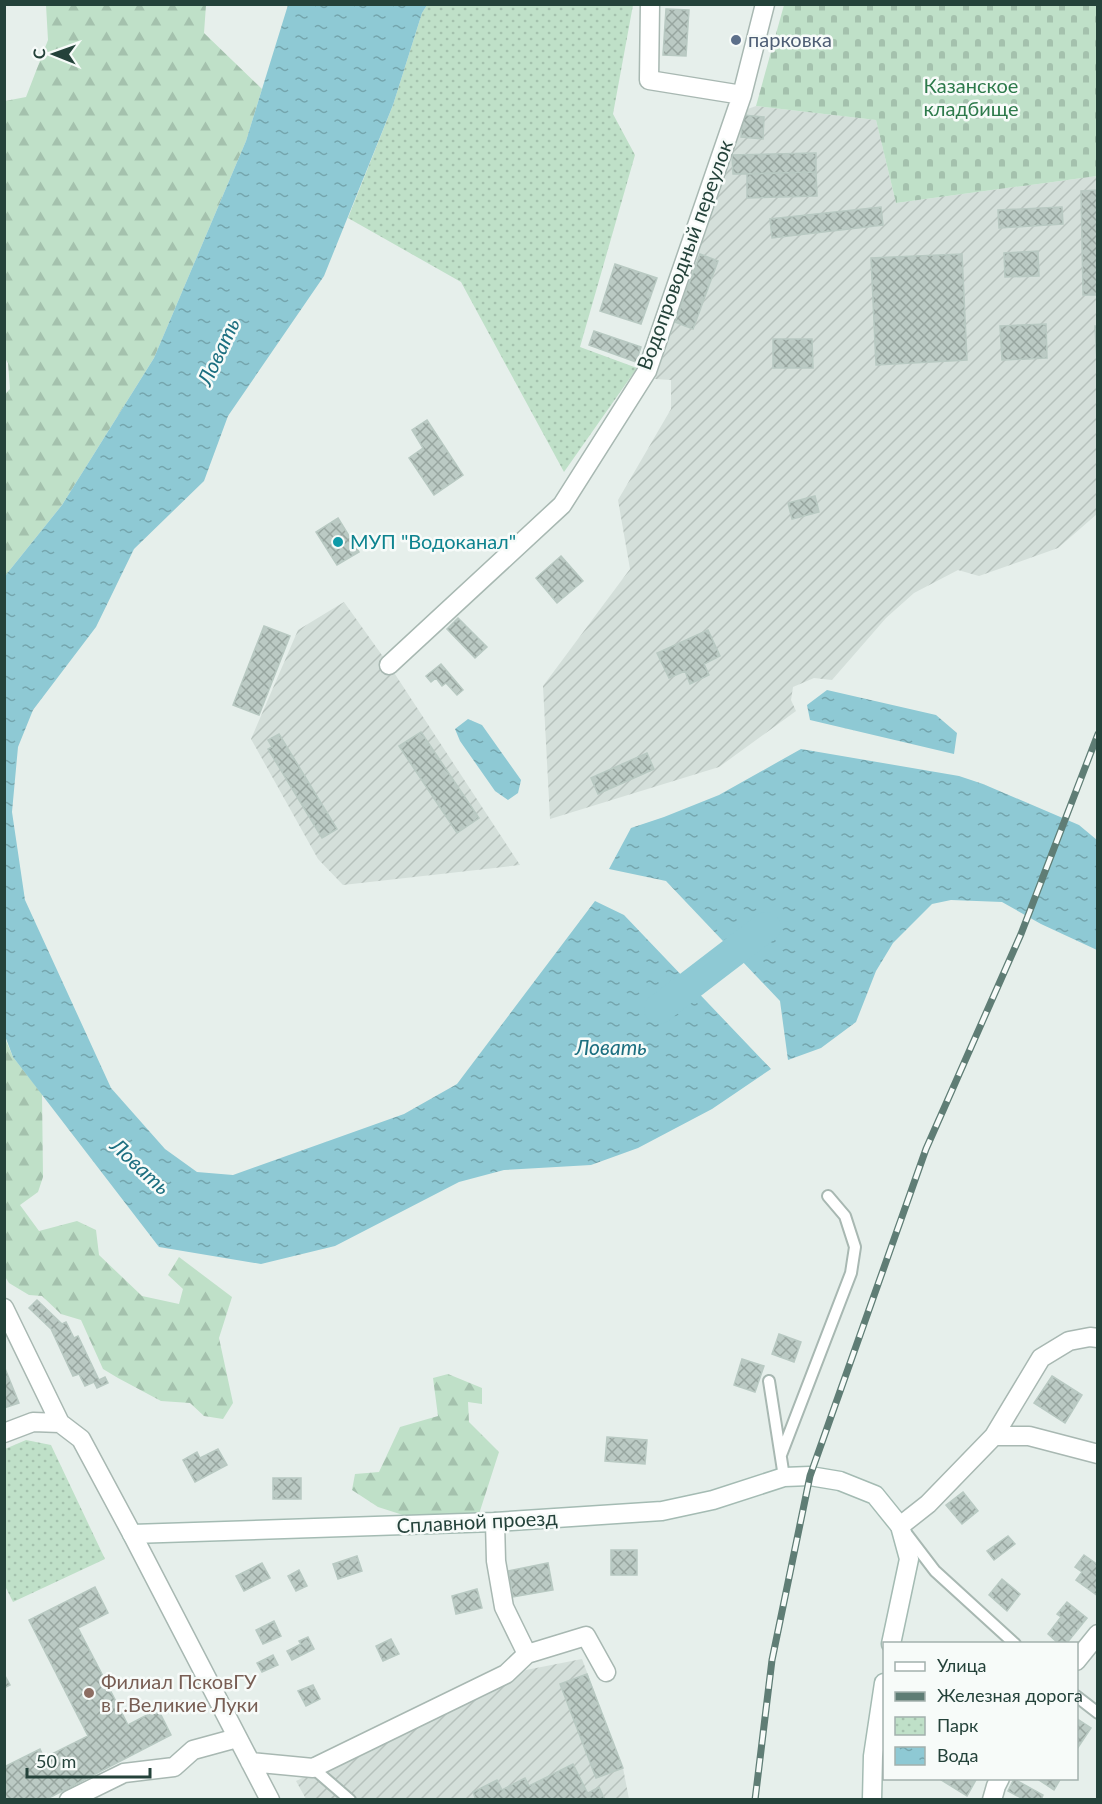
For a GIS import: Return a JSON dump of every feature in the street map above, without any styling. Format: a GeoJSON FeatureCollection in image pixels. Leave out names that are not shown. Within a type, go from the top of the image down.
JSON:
{"type":"FeatureCollection","features":[{"type":"Feature","properties":{"kind":"street"},"geometry":{"type":"LineString","coordinates":[[650,4],[649,80],[742,95]]}},
{"type":"Feature","properties":{"kind":"street","name":"Водопроводный переулок"},"geometry":{"type":"LineString","coordinates":[[389,665],[562,505],[647,371],[742,95],[765,4]]}},
{"type":"Feature","properties":{"kind":"street"},"geometry":{"type":"LineString","coordinates":[[4,1308],[60,1423],[81,1440],[270,1800]]}},
{"type":"Feature","properties":{"kind":"street"},"geometry":{"type":"LineString","coordinates":[[891,1642],[909,1559],[900,1526],[928,1503],[994,1436],[1041,1358],[1069,1341],[1090,1337],[1098,1338]]}},
{"type":"Feature","properties":{"kind":"street"},"geometry":{"type":"LineString","coordinates":[[4,1433],[33,1422],[60,1423]]}},
{"type":"Feature","properties":{"kind":"street"},"geometry":{"type":"LineString","coordinates":[[994,1436],[1029,1437],[1098,1454]]}},
{"type":"Feature","properties":{"kind":"street","name":"Сплавной проезд"},"geometry":{"type":"LineString","coordinates":[[132,1534],[495,1522],[662,1511],[713,1500],[784,1477],[817,1477],[840,1481],[875,1495],[900,1526]]}},
{"type":"Feature","properties":{"kind":"street"},"geometry":{"type":"LineString","coordinates":[[495,1522],[496,1561],[504,1607],[527,1654]]}},
{"type":"Feature","properties":{"kind":"street"},"geometry":{"type":"LineString","coordinates":[[1078,1659],[1098,1635]]}},
{"type":"Feature","properties":{"kind":"street"},"geometry":{"type":"LineString","coordinates":[[250,1762],[313,1768],[506,1674],[527,1654],[586,1636],[606,1672]]}},
{"type":"Feature","properties":{"kind":"street"},"geometry":{"type":"LineString","coordinates":[[872,1800],[873,1756],[883,1695]]}},
{"type":"Feature","properties":{"kind":"street"},"geometry":{"type":"LineString","coordinates":[[69,1800],[123,1773],[174,1767],[193,1750],[237,1738]]}},
{"type":"Feature","properties":{"kind":"street"},"geometry":{"type":"LineString","coordinates":[[992,1800],[999,1780]]}},
{"type":"Feature","properties":{"kind":"lane"},"geometry":{"type":"LineString","coordinates":[[781,1455],[851,1273],[855,1247],[845,1216],[828,1196]]}},
{"type":"Feature","properties":{"kind":"lane"},"geometry":{"type":"LineString","coordinates":[[769,1381],[784,1477]]}},
{"type":"Feature","properties":{"kind":"lane"},"geometry":{"type":"LineString","coordinates":[[900,1526],[935,1571],[1014,1642]]}},
{"type":"Feature","properties":{"kind":"lane"},"geometry":{"type":"LineString","coordinates":[[1078,1697],[1098,1713]]}},
{"type":"Feature","properties":{"kind":"lane"},"geometry":{"type":"LineString","coordinates":[[313,1768],[350,1800]]}},
{"type":"Feature","properties":{"kind":"shaded area"},"geometry":{"type":"Polygon","coordinates":[[[756,106],[876,120],[896,203],[1097,176],[1097,514],[1058,548],[979,576],[958,570],[914,593],[886,618],[832,680],[814,678],[793,687],[791,700],[796,711],[719,767],[550,819],[543,686],[630,569],[618,500],[671,409],[671,380],[655,379],[745,110],[756,106]]]}},
{"type":"Feature","properties":{"kind":"shaded area"},"geometry":{"type":"Polygon","coordinates":[[[344,602],[389,665],[520,865],[343,885],[318,859],[251,739],[298,630],[344,602]]]}},
{"type":"Feature","properties":{"kind":"shaded area"},"geometry":{"type":"Polygon","coordinates":[[[582,1659],[623,1768],[629,1799],[306,1799],[296,1781],[526,1670],[582,1659]]]}},
{"type":"Feature","properties":{"kind":"green space"},"geometry":{"type":"Polygon","coordinates":[[[46,5],[206,5],[204,33],[262,89],[246,141],[154,358],[62,505],[5,576],[4,395],[10,389],[8,363],[4,357],[5,101],[26,97],[48,40],[46,5]]]}},
{"type":"Feature","properties":{"kind":"green space"},"geometry":{"type":"Polygon","coordinates":[[[427,5],[633,5],[613,114],[635,155],[580,347],[637,368],[564,472],[461,282],[348,218],[393,105],[422,13],[427,5]]]}},
{"type":"Feature","properties":{"kind":"green space","name":"Казанское кладбище"},"geometry":{"type":"Polygon","coordinates":[[[784,5],[1097,5],[1097,176],[896,203],[876,120],[756,106],[784,5]]]}},
{"type":"Feature","properties":{"kind":"green space"},"geometry":{"type":"Polygon","coordinates":[[[4,1036],[13,1057],[42,1094],[43,1177],[38,1192],[20,1205],[39,1231],[77,1221],[96,1230],[99,1255],[142,1296],[179,1304],[183,1289],[168,1275],[179,1257],[232,1297],[219,1338],[233,1403],[223,1419],[204,1416],[190,1403],[161,1401],[103,1369],[81,1320],[61,1314],[42,1296],[29,1295],[9,1283],[4,1275],[4,1036]]]}},
{"type":"Feature","properties":{"kind":"green space"},"geometry":{"type":"Polygon","coordinates":[[[448,1374],[482,1388],[482,1404],[468,1402],[469,1422],[499,1452],[479,1514],[403,1515],[378,1507],[352,1490],[355,1474],[379,1472],[400,1427],[438,1416],[433,1378],[448,1374]]]}},
{"type":"Feature","properties":{"kind":"green space"},"geometry":{"type":"Polygon","coordinates":[[[26,1440],[51,1445],[105,1559],[13,1602],[5,1586],[5,1449],[26,1440]]]}},
{"type":"Feature","properties":{"kind":"water","name":"Ловать"},"geometry":{"type":"Polygon","coordinates":[[[387,4],[388,6],[389,4],[427,5],[422,13],[393,105],[324,276],[228,416],[204,481],[134,549],[96,627],[33,710],[18,747],[12,812],[25,900],[111,1088],[165,1149],[197,1172],[233,1175],[404,1114],[457,1084],[595,901],[624,915],[771,1069],[712,1109],[638,1148],[591,1165],[504,1170],[459,1182],[335,1246],[261,1264],[159,1247],[13,1057],[5,1036],[5,576],[62,505],[154,358],[246,141],[288,5],[387,4]]]}},
{"type":"Feature","properties":{"kind":"water"},"geometry":{"type":"Polygon","coordinates":[[[827,690],[936,715],[957,733],[954,754],[810,720],[807,705],[827,690]]]}},
{"type":"Feature","properties":{"kind":"water"},"geometry":{"type":"Polygon","coordinates":[[[468,719],[482,725],[521,780],[518,793],[508,800],[495,791],[460,741],[455,729],[468,719]]]}},
{"type":"Feature","properties":{"kind":"water"},"geometry":{"type":"Polygon","coordinates":[[[801,749],[959,776],[1079,825],[1097,840],[1097,950],[1041,924],[1002,902],[951,900],[932,904],[893,943],[876,971],[856,1022],[821,1048],[788,1060],[780,1001],[666,881],[609,869],[631,828],[719,795],[801,749]]]}},
{"type":"Feature","properties":{"kind":"building"},"geometry":{"type":"Polygon","coordinates":[[[666,9],[689,10],[686,56],[663,55],[666,9]]]}},
{"type":"Feature","properties":{"kind":"building"},"geometry":{"type":"Polygon","coordinates":[[[743,115],[764,117],[763,139],[741,137],[743,115]]]}},
{"type":"Feature","properties":{"kind":"building"},"geometry":{"type":"Polygon","coordinates":[[[816,153],[816,172],[733,174],[732,155],[816,153]]]}},
{"type":"Feature","properties":{"kind":"building"},"geometry":{"type":"Polygon","coordinates":[[[816,172],[817,196],[747,198],[747,174],[816,172]]]}},
{"type":"Feature","properties":{"kind":"building"},"geometry":{"type":"Polygon","coordinates":[[[1098,190],[1098,295],[1083,295],[1081,191],[1098,190]]]}},
{"type":"Feature","properties":{"kind":"building"},"geometry":{"type":"Polygon","coordinates":[[[881,207],[883,225],[772,238],[770,219],[881,207]]]}},
{"type":"Feature","properties":{"kind":"building"},"geometry":{"type":"Polygon","coordinates":[[[1062,207],[1063,224],[999,228],[998,210],[1062,207]]]}},
{"type":"Feature","properties":{"kind":"building"},"geometry":{"type":"Polygon","coordinates":[[[1038,251],[1039,276],[1005,277],[1004,253],[1038,251]]]}},
{"type":"Feature","properties":{"kind":"building"},"geometry":{"type":"Polygon","coordinates":[[[700,254],[718,261],[693,329],[675,322],[700,254]]]}},
{"type":"Feature","properties":{"kind":"building"},"geometry":{"type":"Polygon","coordinates":[[[962,254],[967,360],[876,365],[871,258],[962,254]]]}},
{"type":"Feature","properties":{"kind":"building"},"geometry":{"type":"Polygon","coordinates":[[[615,264],[657,278],[641,324],[600,311],[615,264]]]}},
{"type":"Feature","properties":{"kind":"building"},"geometry":{"type":"Polygon","coordinates":[[[1046,324],[1047,358],[1002,360],[1000,326],[1046,324]]]}},
{"type":"Feature","properties":{"kind":"building"},"geometry":{"type":"Polygon","coordinates":[[[1095,326],[1098,326],[1098,363],[1097,363],[1095,326]]]}},
{"type":"Feature","properties":{"kind":"building"},"geometry":{"type":"Polygon","coordinates":[[[594,331],[641,347],[636,362],[589,345],[594,331]]]}},
{"type":"Feature","properties":{"kind":"building"},"geometry":{"type":"Polygon","coordinates":[[[773,339],[812,339],[813,368],[773,368],[773,339]]]}},
{"type":"Feature","properties":{"kind":"building"},"geometry":{"type":"Polygon","coordinates":[[[427,420],[463,475],[434,495],[409,458],[423,448],[412,430],[427,420]]]}},
{"type":"Feature","properties":{"kind":"building"},"geometry":{"type":"Polygon","coordinates":[[[815,496],[819,512],[792,519],[788,503],[815,496]]]}},
{"type":"Feature","properties":{"kind":"building","name":"МУП \"Водоканал\""},"geometry":{"type":"Polygon","coordinates":[[[338,518],[359,552],[337,565],[316,532],[338,518]]]}},
{"type":"Feature","properties":{"kind":"building"},"geometry":{"type":"Polygon","coordinates":[[[561,556],[583,581],[557,603],[536,578],[561,556]]]}},
{"type":"Feature","properties":{"kind":"building"},"geometry":{"type":"Polygon","coordinates":[[[458,618],[487,647],[475,658],[447,629],[458,618]]]}},
{"type":"Feature","properties":{"kind":"building"},"geometry":{"type":"Polygon","coordinates":[[[264,626],[290,636],[259,715],[233,705],[264,626]]]}},
{"type":"Feature","properties":{"kind":"building"},"geometry":{"type":"Polygon","coordinates":[[[708,630],[720,656],[704,664],[709,675],[690,684],[685,671],[669,678],[657,653],[708,630]]]}},
{"type":"Feature","properties":{"kind":"building"},"geometry":{"type":"Polygon","coordinates":[[[441,664],[463,690],[457,695],[446,683],[442,686],[436,678],[431,682],[426,676],[441,664]]]}},
{"type":"Feature","properties":{"kind":"building"},"geometry":{"type":"Polygon","coordinates":[[[421,732],[479,818],[457,833],[399,746],[421,732]]]}},
{"type":"Feature","properties":{"kind":"building"},"geometry":{"type":"Polygon","coordinates":[[[279,734],[337,829],[322,838],[268,749],[272,747],[268,740],[279,734]]]}},
{"type":"Feature","properties":{"kind":"building"},"geometry":{"type":"Polygon","coordinates":[[[647,753],[654,769],[598,794],[591,778],[647,753]]]}},
{"type":"Feature","properties":{"kind":"building"},"geometry":{"type":"Polygon","coordinates":[[[37,1300],[62,1324],[66,1322],[74,1338],[78,1336],[99,1380],[105,1377],[108,1383],[97,1388],[94,1382],[85,1386],[79,1374],[73,1376],[51,1329],[29,1308],[37,1300]]]}},
{"type":"Feature","properties":{"kind":"building"},"geometry":{"type":"Polygon","coordinates":[[[779,1334],[801,1342],[794,1362],[772,1354],[779,1334]]]}},
{"type":"Feature","properties":{"kind":"building"},"geometry":{"type":"Polygon","coordinates":[[[742,1359],[764,1366],[755,1392],[734,1385],[742,1359]]]}},
{"type":"Feature","properties":{"kind":"building"},"geometry":{"type":"Polygon","coordinates":[[[4,1366],[19,1403],[4,1408],[4,1366]]]}},
{"type":"Feature","properties":{"kind":"building"},"geometry":{"type":"Polygon","coordinates":[[[1052,1376],[1082,1395],[1065,1423],[1034,1403],[1052,1376]]]}},
{"type":"Feature","properties":{"kind":"building"},"geometry":{"type":"Polygon","coordinates":[[[607,1437],[647,1440],[645,1464],[605,1461],[607,1437]]]}},
{"type":"Feature","properties":{"kind":"building"},"geometry":{"type":"Polygon","coordinates":[[[218,1449],[227,1465],[195,1482],[183,1460],[197,1452],[200,1458],[218,1449]]]}},
{"type":"Feature","properties":{"kind":"building"},"geometry":{"type":"Polygon","coordinates":[[[273,1478],[301,1478],[301,1499],[273,1499],[273,1478]]]}},
{"type":"Feature","properties":{"kind":"building"},"geometry":{"type":"Polygon","coordinates":[[[963,1492],[978,1511],[962,1524],[946,1505],[963,1492]]]}},
{"type":"Feature","properties":{"kind":"building"},"geometry":{"type":"Polygon","coordinates":[[[1008,1536],[1015,1544],[994,1560],[987,1551],[1008,1536]]]}},
{"type":"Feature","properties":{"kind":"building"},"geometry":{"type":"Polygon","coordinates":[[[611,1550],[637,1550],[637,1575],[611,1575],[611,1550]]]}},
{"type":"Feature","properties":{"kind":"building"},"geometry":{"type":"Polygon","coordinates":[[[1084,1555],[1098,1565],[1098,1596],[1076,1580],[1082,1572],[1075,1567],[1084,1555]]]}},
{"type":"Feature","properties":{"kind":"building"},"geometry":{"type":"Polygon","coordinates":[[[357,1556],[362,1571],[338,1579],[333,1564],[357,1556]]]}},
{"type":"Feature","properties":{"kind":"building"},"geometry":{"type":"Polygon","coordinates":[[[262,1563],[270,1578],[244,1591],[236,1576],[262,1563]]]}},
{"type":"Feature","properties":{"kind":"building"},"geometry":{"type":"Polygon","coordinates":[[[548,1563],[553,1590],[513,1597],[508,1571],[548,1563]]]}},
{"type":"Feature","properties":{"kind":"building"},"geometry":{"type":"Polygon","coordinates":[[[299,1570],[307,1586],[296,1591],[288,1576],[299,1570]]]}},
{"type":"Feature","properties":{"kind":"building"},"geometry":{"type":"Polygon","coordinates":[[[1002,1579],[1020,1594],[1007,1611],[989,1595],[1002,1579]]]}},
{"type":"Feature","properties":{"kind":"building","name":"Филиал ПсковГУ в г.Великие Луки"},"geometry":{"type":"Polygon","coordinates":[[[95,1587],[108,1613],[78,1628],[128,1725],[158,1709],[171,1735],[45,1800],[4,1800],[4,1767],[40,1749],[44,1758],[88,1736],[29,1620],[95,1587]]]}},
{"type":"Feature","properties":{"kind":"building"},"geometry":{"type":"Polygon","coordinates":[[[477,1589],[482,1608],[456,1614],[452,1596],[477,1589]]]}},
{"type":"Feature","properties":{"kind":"building"},"geometry":{"type":"Polygon","coordinates":[[[1067,1602],[1087,1618],[1068,1642],[1057,1642],[1048,1634],[1061,1617],[1057,1614],[1067,1602]]]}},
{"type":"Feature","properties":{"kind":"building"},"geometry":{"type":"Polygon","coordinates":[[[274,1621],[281,1636],[263,1644],[256,1630],[274,1621]]]}},
{"type":"Feature","properties":{"kind":"building"},"geometry":{"type":"Polygon","coordinates":[[[308,1637],[314,1649],[292,1660],[287,1651],[301,1644],[299,1641],[308,1637]]]}},
{"type":"Feature","properties":{"kind":"building"},"geometry":{"type":"Polygon","coordinates":[[[391,1639],[399,1654],[383,1661],[376,1646],[391,1639]]]}},
{"type":"Feature","properties":{"kind":"building"},"geometry":{"type":"Polygon","coordinates":[[[273,1655],[278,1665],[262,1672],[257,1663],[273,1655]]]}},
{"type":"Feature","properties":{"kind":"building"},"geometry":{"type":"Polygon","coordinates":[[[4,1674],[10,1685],[4,1688],[4,1674]]]}},
{"type":"Feature","properties":{"kind":"building"},"geometry":{"type":"Polygon","coordinates":[[[587,1674],[623,1768],[596,1778],[560,1684],[587,1674]]]}},
{"type":"Feature","properties":{"kind":"building"},"geometry":{"type":"Polygon","coordinates":[[[313,1685],[320,1699],[306,1706],[298,1691],[313,1685]]]}},
{"type":"Feature","properties":{"kind":"building"},"geometry":{"type":"Polygon","coordinates":[[[1078,1719],[1091,1728],[1078,1748],[1078,1719]]]}},
{"type":"Feature","properties":{"kind":"building"},"geometry":{"type":"Polygon","coordinates":[[[573,1764],[591,1800],[476,1800],[473,1792],[497,1780],[502,1790],[525,1778],[529,1786],[573,1764]]]}},
{"type":"Feature","properties":{"kind":"building"},"geometry":{"type":"Polygon","coordinates":[[[941,1780],[976,1780],[967,1796],[941,1780]]]}},
{"type":"Feature","properties":{"kind":"building"},"geometry":{"type":"Polygon","coordinates":[[[1014,1780],[1016,1780],[1043,1795],[1041,1800],[1025,1800],[1008,1791],[1014,1780]]]}},
{"type":"Feature","properties":{"kind":"building"},"geometry":{"type":"Polygon","coordinates":[[[1039,1780],[1060,1780],[1054,1790],[1039,1780]]]}},
{"type":"Feature","properties":{"kind":"building"},"geometry":{"type":"Polygon","coordinates":[[[599,1787],[605,1800],[591,1800],[588,1793],[599,1787]]]}},
{"type":"Feature","properties":{"kind":"waterway","name":"Ловать"},"geometry":{"type":"LineString","coordinates":[[659,1009],[766,927]]}},
{"type":"Feature","properties":{"kind":"railway"},"geometry":{"type":"LineString","coordinates":[[755,1800],[772,1660],[810,1476],[926,1149],[1021,934],[1098,734]]}},
{"type":"Feature","properties":{"kind":"place","name":"парковка"},"geometry":{"type":"Point","coordinates":[736,40]}},
{"type":"Feature","properties":{"kind":"place","name":"МУП \"Водоканал\""},"geometry":{"type":"Point","coordinates":[338,542]}},
{"type":"Feature","properties":{"kind":"place","name":"Филиал ПсковГУ в г.Великие Луки"},"geometry":{"type":"Point","coordinates":[89,1693]}}]}
